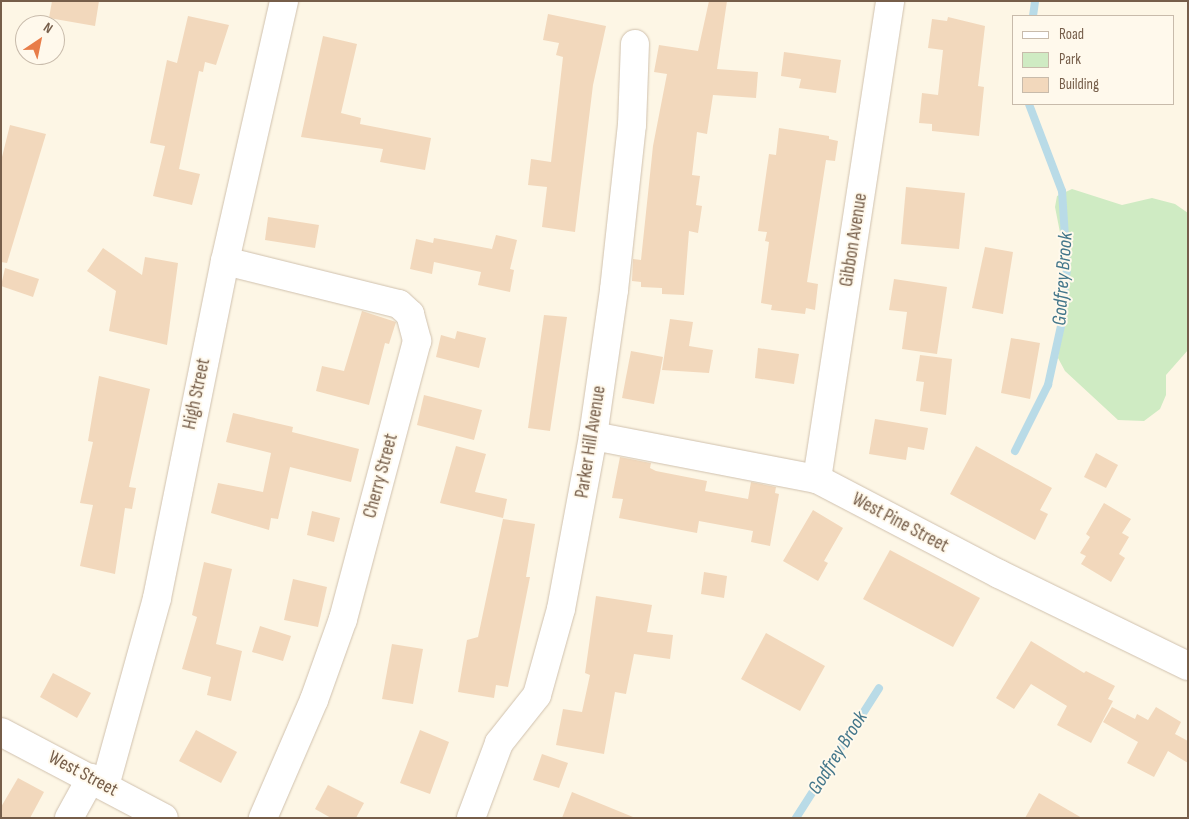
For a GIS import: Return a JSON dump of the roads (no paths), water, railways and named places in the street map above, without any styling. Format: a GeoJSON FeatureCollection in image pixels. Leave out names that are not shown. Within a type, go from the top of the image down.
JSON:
{"type":"FeatureCollection","features":[{"type":"Feature","properties":{"kind":"street","name":"High Street"},"geometry":{"type":"LineString","coordinates":[[69,818],[98,782],[157,598],[225,261],[284,1]]}},
{"type":"Feature","properties":{"kind":"street","name":"Gibbon Avenue"},"geometry":{"type":"LineString","coordinates":[[817,479],[890,1]]}},
{"type":"Feature","properties":{"kind":"street","name":"Parker Hill Avenue"},"geometry":{"type":"LineString","coordinates":[[471,818],[499,743],[537,695],[547,667],[593,436],[632,125],[634,44]]}},
{"type":"Feature","properties":{"kind":"street","name":"Cherry Street"},"geometry":{"type":"LineString","coordinates":[[225,261],[398,304],[410,314],[417,341],[343,619],[314,700],[263,818]]}},
{"type":"Feature","properties":{"kind":"street","name":"West Pine Street"},"geometry":{"type":"LineString","coordinates":[[593,436],[817,479],[999,574],[1188,666]]}},
{"type":"Feature","properties":{"kind":"street","name":"West Street"},"geometry":{"type":"LineString","coordinates":[[1,732],[164,818]]}},
{"type":"Feature","properties":{"kind":"waterway","name":"Godfrey Brook"},"geometry":{"type":"LineString","coordinates":[[1033,15],[1035,1]]}},
{"type":"Feature","properties":{"kind":"waterway","name":"Godfrey Brook"},"geometry":{"type":"LineString","coordinates":[[1015,451],[1048,385],[1061,326],[1067,268],[1062,191],[1029,105]]}},
{"type":"Feature","properties":{"kind":"waterway","name":"Godfrey Brook"},"geometry":{"type":"LineString","coordinates":[[796,818],[879,688]]}}]}
